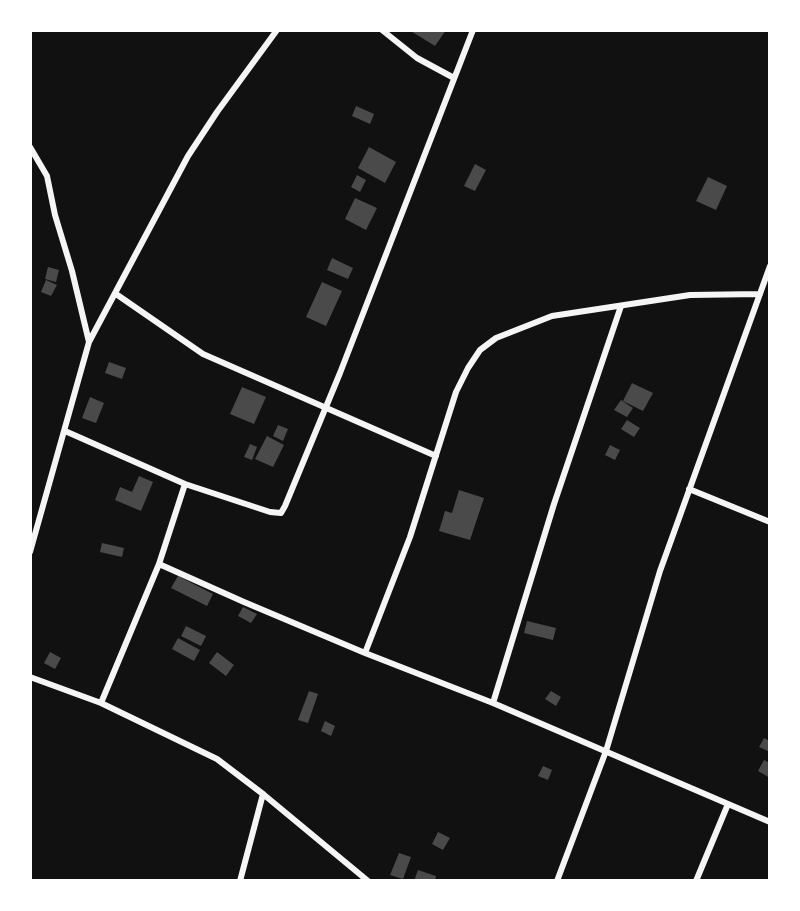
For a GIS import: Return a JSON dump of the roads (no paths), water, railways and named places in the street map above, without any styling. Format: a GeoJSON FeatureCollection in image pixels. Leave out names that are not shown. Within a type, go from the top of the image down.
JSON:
{"type":"FeatureCollection","features":[{"type":"Feature","properties":{"kind":"street"},"geometry":{"type":"LineString","coordinates":[[30,552],[89,342],[197,142],[277,30]]}},
{"type":"Feature","properties":{"kind":"street"},"geometry":{"type":"LineString","coordinates":[[382,30],[417,58],[454,78]]}},
{"type":"Feature","properties":{"kind":"street"},"geometry":{"type":"LineString","coordinates":[[65,431],[185,484],[270,512],[280,513],[326,408],[473,30]]}},
{"type":"Feature","properties":{"kind":"street"},"geometry":{"type":"LineString","coordinates":[[30,147],[47,176],[55,215],[72,271],[89,342]]}},
{"type":"Feature","properties":{"kind":"street"},"geometry":{"type":"LineString","coordinates":[[557,881],[606,751],[660,571],[770,266]]}},
{"type":"Feature","properties":{"kind":"street"},"geometry":{"type":"LineString","coordinates":[[116,294],[203,354],[436,456]]}},
{"type":"Feature","properties":{"kind":"street"},"geometry":{"type":"LineString","coordinates":[[365,653],[406,547],[456,392],[480,350],[496,338],[552,316],[690,295],[760,294]]}},
{"type":"Feature","properties":{"kind":"street"},"geometry":{"type":"LineString","coordinates":[[493,704],[554,504],[621,306]]}},
{"type":"Feature","properties":{"kind":"street"},"geometry":{"type":"LineString","coordinates":[[101,703],[159,564],[185,484]]}},
{"type":"Feature","properties":{"kind":"street"},"geometry":{"type":"LineString","coordinates":[[689,489],[770,522]]}},
{"type":"Feature","properties":{"kind":"street"},"geometry":{"type":"LineString","coordinates":[[159,564],[243,602],[606,751],[770,822]]}},
{"type":"Feature","properties":{"kind":"street"},"geometry":{"type":"LineString","coordinates":[[30,677],[101,703],[217,759],[368,881]]}},
{"type":"Feature","properties":{"kind":"street"},"geometry":{"type":"LineString","coordinates":[[240,881],[263,794]]}},
{"type":"Feature","properties":{"kind":"street"},"geometry":{"type":"LineString","coordinates":[[696,881],[728,804]]}}]}
